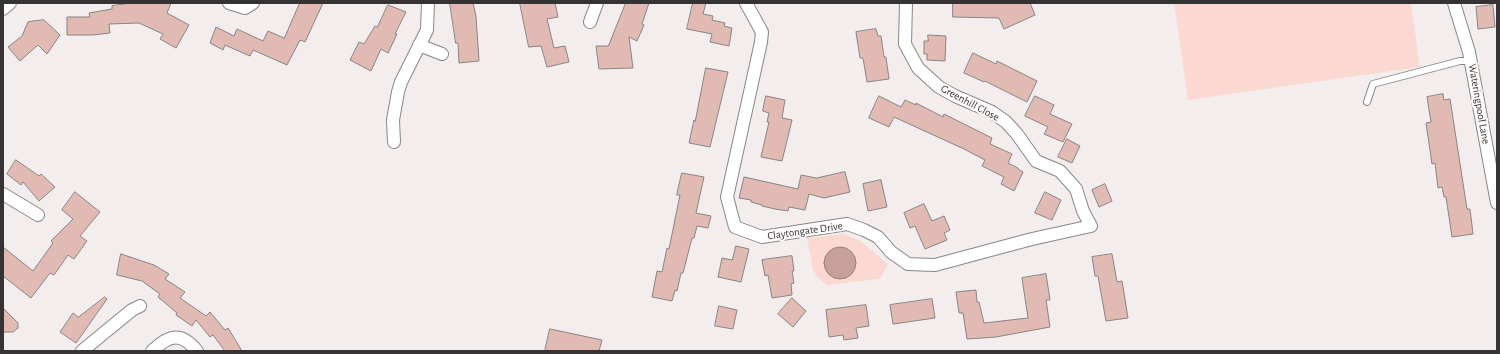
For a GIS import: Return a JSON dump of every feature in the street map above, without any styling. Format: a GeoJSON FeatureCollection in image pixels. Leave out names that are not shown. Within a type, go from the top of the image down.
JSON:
{"type":"FeatureCollection","features":[{"type":"Feature","properties":{"kind":"street"},"geometry":{"type":"LineString","coordinates":[[3,10],[10,3]]}},
{"type":"Feature","properties":{"kind":"street"},"geometry":{"type":"LineString","coordinates":[[229,3],[245,8],[254,3]]}},
{"type":"Feature","properties":{"kind":"street"},"geometry":{"type":"LineString","coordinates":[[394,142],[393,120],[398,92],[401,82],[426,30],[428,3]]}},
{"type":"Feature","properties":{"kind":"street"},"geometry":{"type":"LineString","coordinates":[[590,22],[597,3]]}},
{"type":"Feature","properties":{"kind":"street","name":"Claytongate Drive"},"geometry":{"type":"LineString","coordinates":[[746,3],[762,32],[727,197],[735,226],[762,237],[847,224],[878,237],[891,252],[908,264],[935,264],[1032,239],[1091,226]]}},
{"type":"Feature","properties":{"kind":"street","name":"Greenhill Close"},"geometry":{"type":"LineString","coordinates":[[906,3],[905,44],[918,68],[939,87],[955,96],[992,112],[1006,122],[1017,134],[1036,161],[1060,171],[1076,189],[1083,211],[1091,226]]}},
{"type":"Feature","properties":{"kind":"street","name":"Wateringpool Lane"},"geometry":{"type":"LineString","coordinates":[[1454,3],[1470,56],[1497,203]]}},
{"type":"Feature","properties":{"kind":"street"},"geometry":{"type":"LineString","coordinates":[[420,44],[442,54]]}},
{"type":"Feature","properties":{"kind":"street"},"geometry":{"type":"LineString","coordinates":[[3,194],[38,215]]}},
{"type":"Feature","properties":{"kind":"street"},"geometry":{"type":"LineString","coordinates":[[82,351],[132,310],[140,306]]}},
{"type":"Feature","properties":{"kind":"street"},"geometry":{"type":"LineString","coordinates":[[152,351],[163,341],[178,337],[190,342],[197,351]]}},
{"type":"Feature","properties":{"kind":"lane"},"geometry":{"type":"LineString","coordinates":[[1367,102],[1373,84],[1460,61],[1470,56]]}},
{"type":"Feature","properties":{"kind":"shaded area"},"geometry":{"type":"Polygon","coordinates":[[[1174,3],[1411,3],[1420,67],[1188,100],[1174,3]]]}},
{"type":"Feature","properties":{"kind":"shaded area"},"geometry":{"type":"Polygon","coordinates":[[[843,234],[859,240],[888,264],[880,279],[827,285],[818,278],[813,270],[807,238],[843,234]]]}},
{"type":"Feature","properties":{"kind":"shaded area"},"geometry":{"type":"Polygon","coordinates":[[[837,247],[843,247],[852,251],[856,263],[852,275],[843,279],[837,279],[828,275],[824,266],[824,260],[828,251],[837,247]]]}},
{"type":"Feature","properties":{"kind":"building"},"geometry":{"type":"Polygon","coordinates":[[[132,3],[171,3],[167,13],[189,25],[176,48],[160,39],[163,34],[139,23],[109,24],[110,33],[93,35],[67,35],[67,17],[90,17],[89,13],[112,9],[112,6],[132,3]]]}},
{"type":"Feature","properties":{"kind":"building"},"geometry":{"type":"Polygon","coordinates":[[[300,3],[323,3],[305,42],[300,40],[287,65],[253,50],[250,56],[225,45],[223,50],[210,43],[216,27],[234,36],[237,29],[263,41],[268,31],[284,38],[300,3]]]}},
{"type":"Feature","properties":{"kind":"building"},"geometry":{"type":"Polygon","coordinates":[[[450,3],[473,3],[476,16],[479,61],[459,63],[458,43],[456,43],[450,3]]]}},
{"type":"Feature","properties":{"kind":"building"},"geometry":{"type":"Polygon","coordinates":[[[520,3],[555,3],[558,17],[547,19],[554,48],[565,46],[569,62],[547,67],[541,46],[529,47],[520,3]]]}},
{"type":"Feature","properties":{"kind":"building"},"geometry":{"type":"Polygon","coordinates":[[[626,3],[649,3],[642,24],[644,25],[637,41],[629,37],[633,68],[599,69],[596,46],[608,46],[626,3]]]}},
{"type":"Feature","properties":{"kind":"building"},"geometry":{"type":"Polygon","coordinates":[[[693,3],[706,3],[703,14],[713,16],[712,20],[725,23],[724,26],[732,28],[729,46],[710,42],[712,34],[687,29],[693,3]]]}},
{"type":"Feature","properties":{"kind":"building"},"geometry":{"type":"Polygon","coordinates":[[[953,3],[1030,3],[1035,15],[1004,29],[999,18],[953,17],[953,3]]]}},
{"type":"Feature","properties":{"kind":"building"},"geometry":{"type":"Polygon","coordinates":[[[388,5],[406,12],[395,34],[397,34],[388,53],[381,49],[371,71],[350,60],[359,42],[364,44],[375,26],[377,27],[388,5]]]}},
{"type":"Feature","properties":{"kind":"building"},"geometry":{"type":"Polygon","coordinates":[[[1493,5],[1495,27],[1478,29],[1476,7],[1493,5]]]}},
{"type":"Feature","properties":{"kind":"building"},"geometry":{"type":"Polygon","coordinates":[[[44,20],[60,35],[47,54],[38,45],[20,61],[8,47],[22,36],[28,22],[44,20]]]}},
{"type":"Feature","properties":{"kind":"building"},"geometry":{"type":"Polygon","coordinates":[[[876,29],[878,36],[881,36],[889,79],[867,82],[863,58],[860,58],[856,32],[876,29]]]}},
{"type":"Feature","properties":{"kind":"building"},"geometry":{"type":"Polygon","coordinates":[[[928,35],[946,36],[945,61],[927,60],[927,54],[924,54],[924,41],[928,41],[928,35]]]}},
{"type":"Feature","properties":{"kind":"building"},"geometry":{"type":"Polygon","coordinates":[[[973,53],[996,64],[997,61],[1037,81],[1027,102],[985,81],[984,82],[964,73],[973,53]]]}},
{"type":"Feature","properties":{"kind":"building"},"geometry":{"type":"Polygon","coordinates":[[[706,68],[728,72],[710,147],[689,143],[706,68]]]}},
{"type":"Feature","properties":{"kind":"building"},"geometry":{"type":"Polygon","coordinates":[[[1443,94],[1444,100],[1450,99],[1467,209],[1470,209],[1473,234],[1452,237],[1446,197],[1444,197],[1442,187],[1438,188],[1435,163],[1432,164],[1426,123],[1431,122],[1427,97],[1443,94]]]}},
{"type":"Feature","properties":{"kind":"building"},"geometry":{"type":"Polygon","coordinates":[[[766,96],[785,100],[782,118],[792,120],[782,161],[761,157],[769,122],[767,122],[769,113],[763,111],[766,96]]]}},
{"type":"Feature","properties":{"kind":"building"},"geometry":{"type":"Polygon","coordinates":[[[879,96],[901,107],[905,100],[916,105],[916,103],[943,117],[944,114],[992,138],[990,144],[1012,154],[1008,163],[1023,172],[1014,191],[1001,184],[1004,177],[982,166],[985,160],[964,149],[894,117],[889,127],[869,118],[879,96]]]}},
{"type":"Feature","properties":{"kind":"building"},"geometry":{"type":"Polygon","coordinates":[[[1035,96],[1054,105],[1050,114],[1072,124],[1063,142],[1044,134],[1048,127],[1025,116],[1035,96]]]}},
{"type":"Feature","properties":{"kind":"building"},"geometry":{"type":"Polygon","coordinates":[[[1067,139],[1080,146],[1072,163],[1058,157],[1067,139]]]}},
{"type":"Feature","properties":{"kind":"building"},"geometry":{"type":"Polygon","coordinates":[[[16,160],[39,176],[41,174],[55,187],[39,201],[23,182],[21,185],[7,174],[16,160]]]}},
{"type":"Feature","properties":{"kind":"building"},"geometry":{"type":"Polygon","coordinates":[[[845,172],[850,192],[824,198],[809,194],[805,210],[789,207],[788,211],[775,209],[751,202],[751,200],[739,198],[744,177],[798,189],[801,175],[816,178],[845,172]]]}},
{"type":"Feature","properties":{"kind":"building"},"geometry":{"type":"Polygon","coordinates":[[[682,173],[704,177],[696,213],[711,216],[708,228],[697,226],[694,238],[692,238],[683,273],[681,273],[677,291],[675,290],[672,301],[652,297],[657,271],[662,272],[667,248],[669,249],[680,195],[677,195],[682,173]]]}},
{"type":"Feature","properties":{"kind":"building"},"geometry":{"type":"Polygon","coordinates":[[[881,180],[887,207],[868,211],[863,184],[881,180]]]}},
{"type":"Feature","properties":{"kind":"building"},"geometry":{"type":"Polygon","coordinates":[[[1105,184],[1112,201],[1099,207],[1092,190],[1105,184]]]}},
{"type":"Feature","properties":{"kind":"building"},"geometry":{"type":"Polygon","coordinates":[[[75,192],[100,212],[80,236],[87,241],[74,259],[68,255],[54,275],[50,273],[31,298],[3,276],[3,247],[33,271],[53,243],[51,241],[73,219],[62,210],[75,192]]]}},
{"type":"Feature","properties":{"kind":"building"},"geometry":{"type":"Polygon","coordinates":[[[1045,192],[1061,200],[1052,220],[1035,213],[1045,192]]]}},
{"type":"Feature","properties":{"kind":"building"},"geometry":{"type":"Polygon","coordinates":[[[924,204],[932,221],[944,216],[950,230],[944,233],[947,240],[925,249],[915,226],[910,228],[904,213],[924,204]]]}},
{"type":"Feature","properties":{"kind":"building"},"geometry":{"type":"Polygon","coordinates":[[[736,246],[749,249],[741,282],[718,277],[722,258],[732,260],[736,246]]]}},
{"type":"Feature","properties":{"kind":"building"},"geometry":{"type":"Polygon","coordinates":[[[121,254],[154,265],[169,274],[165,279],[185,292],[180,298],[206,316],[210,312],[225,330],[228,328],[242,351],[225,351],[213,335],[210,337],[196,320],[192,326],[176,315],[177,313],[158,297],[160,294],[142,281],[117,275],[121,254]]]}},
{"type":"Feature","properties":{"kind":"building"},"geometry":{"type":"Polygon","coordinates":[[[1112,254],[1117,282],[1122,281],[1128,318],[1106,321],[1098,276],[1095,276],[1092,257],[1112,254]]]}},
{"type":"Feature","properties":{"kind":"building"},"geometry":{"type":"Polygon","coordinates":[[[792,256],[794,283],[791,284],[792,295],[772,298],[768,275],[765,276],[762,260],[792,256]]]}},
{"type":"Feature","properties":{"kind":"building"},"geometry":{"type":"Polygon","coordinates":[[[1046,274],[1050,300],[1046,300],[1050,327],[996,337],[967,339],[963,313],[959,313],[956,292],[976,290],[977,302],[979,302],[984,323],[1028,318],[1022,278],[1046,274]]]}},
{"type":"Feature","properties":{"kind":"building"},"geometry":{"type":"Polygon","coordinates":[[[105,297],[107,299],[76,343],[60,332],[73,313],[78,317],[105,297]]]}},
{"type":"Feature","properties":{"kind":"building"},"geometry":{"type":"Polygon","coordinates":[[[792,298],[806,311],[793,327],[778,314],[792,298]]]}},
{"type":"Feature","properties":{"kind":"building"},"geometry":{"type":"Polygon","coordinates":[[[932,299],[935,318],[893,324],[890,305],[932,299]]]}},
{"type":"Feature","properties":{"kind":"building"},"geometry":{"type":"Polygon","coordinates":[[[866,305],[869,326],[856,328],[858,338],[844,340],[843,335],[829,337],[826,310],[866,305]]]}},
{"type":"Feature","properties":{"kind":"building"},"geometry":{"type":"Polygon","coordinates":[[[719,306],[737,310],[733,329],[715,326],[719,306]]]}},
{"type":"Feature","properties":{"kind":"building"},"geometry":{"type":"Polygon","coordinates":[[[3,308],[18,323],[18,328],[13,332],[3,332],[3,308]]]}},
{"type":"Feature","properties":{"kind":"building"},"geometry":{"type":"Polygon","coordinates":[[[550,329],[602,340],[599,351],[545,351],[550,329]]]}}]}
